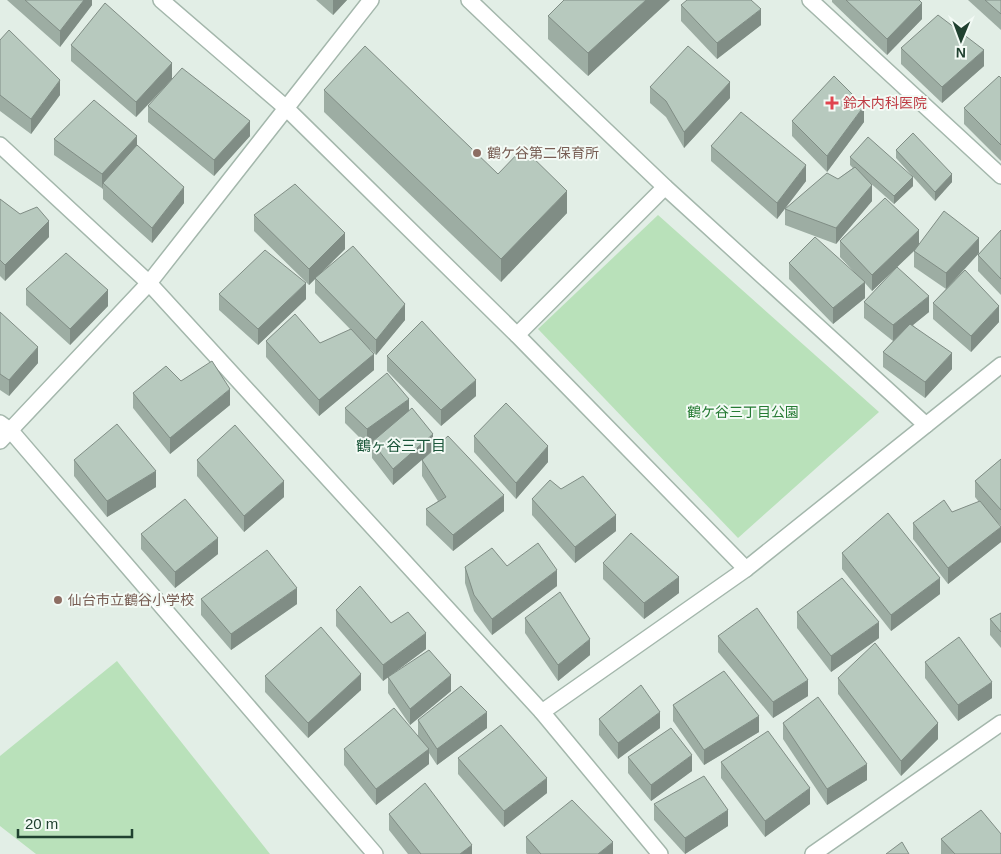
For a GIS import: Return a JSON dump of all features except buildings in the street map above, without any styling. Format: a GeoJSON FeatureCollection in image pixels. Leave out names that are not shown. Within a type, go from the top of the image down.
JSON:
{"type":"FeatureCollection","features":[{"type":"Feature","properties":{"kind":"street"},"geometry":{"type":"LineString","coordinates":[[161,0],[285,107],[517,335],[746,569]]}},
{"type":"Feature","properties":{"kind":"street"},"geometry":{"type":"LineString","coordinates":[[370,0],[149,283],[4,432],[375,854]]}},
{"type":"Feature","properties":{"kind":"street"},"geometry":{"type":"LineString","coordinates":[[469,0],[665,187],[926,425]]}},
{"type":"Feature","properties":{"kind":"street"},"geometry":{"type":"LineString","coordinates":[[810,0],[1001,176]]}},
{"type":"Feature","properties":{"kind":"street"},"geometry":{"type":"LineString","coordinates":[[0,145],[149,283],[542,712],[660,854]]}},
{"type":"Feature","properties":{"kind":"street"},"geometry":{"type":"LineString","coordinates":[[517,335],[665,187]]}},
{"type":"Feature","properties":{"kind":"street"},"geometry":{"type":"LineString","coordinates":[[542,712],[746,569],[1001,365]]}},
{"type":"Feature","properties":{"kind":"street"},"geometry":{"type":"LineString","coordinates":[[813,854],[1001,723]]}},
{"type":"Feature","properties":{"kind":"green space","name":"鶴ケ谷三丁目公園"},"geometry":{"type":"Polygon","coordinates":[[[658,215],[879,412],[738,538],[538,329],[658,215]]]}},
{"type":"Feature","properties":{"kind":"green space"},"geometry":{"type":"Polygon","coordinates":[[[117,661],[270,854],[36,854],[0,826],[0,756],[117,661]]]}},
{"type":"Feature","properties":{"kind":"place","name":"鈴木内科医院"},"geometry":{"type":"Point","coordinates":[832,103]}},
{"type":"Feature","properties":{"kind":"place","name":"鶴ケ谷第二保育所"},"geometry":{"type":"Point","coordinates":[477,153]}},
{"type":"Feature","properties":{"kind":"place","name":"仙台市立鶴谷小学校"},"geometry":{"type":"Point","coordinates":[58,600]}},
{"type":"Feature","properties":{"kind":"district","name":"鶴ヶ谷三丁目"},"geometry":{"type":"Point","coordinates":[401,445]}}]}
